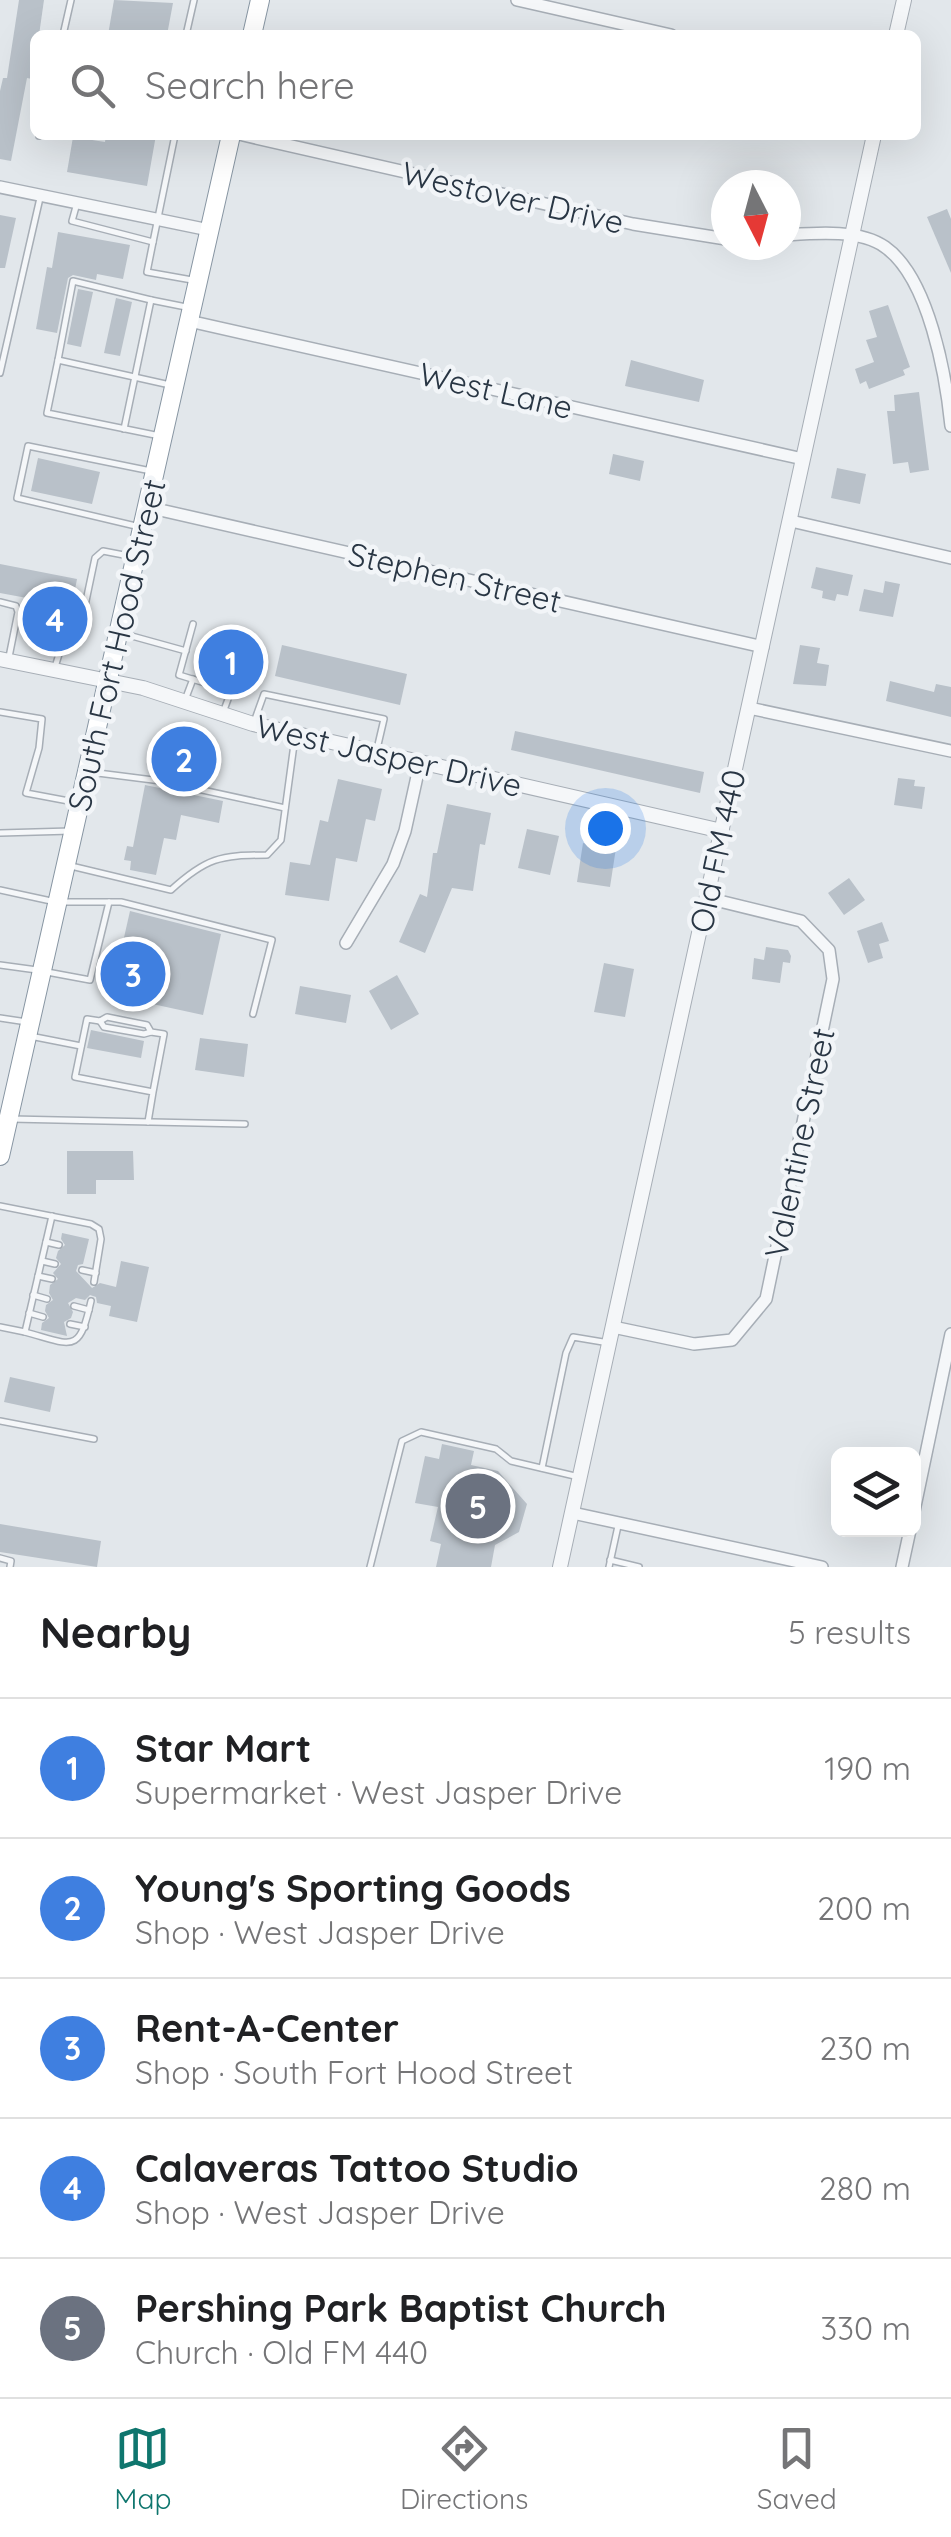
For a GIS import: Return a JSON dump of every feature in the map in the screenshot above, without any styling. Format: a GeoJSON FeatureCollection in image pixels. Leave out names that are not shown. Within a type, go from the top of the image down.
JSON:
{"type":"FeatureCollection","features":[{"type":"Feature","properties":{"kind":"highway"},"geometry":{"type":"LineString","coordinates":[[253,30],[259,0]]}},
{"type":"Feature","properties":{"kind":"highway","name":"South Fort Hood Street"},"geometry":{"type":"LineString","coordinates":[[0,1154],[7,1109],[29,1029],[230,140]]}},
{"type":"Feature","properties":{"kind":"street"},"geometry":{"type":"LineString","coordinates":[[517,0],[649,30]]}},
{"type":"Feature","properties":{"kind":"street"},"geometry":{"type":"LineString","coordinates":[[897,30],[904,0]]}},
{"type":"Feature","properties":{"kind":"street","name":"Westover Drive"},"geometry":{"type":"LineString","coordinates":[[265,140],[633,224],[711,237]]}},
{"type":"Feature","properties":{"kind":"street","name":"Old FM 440"},"geometry":{"type":"LineString","coordinates":[[560,1567],[873,140]]}},
{"type":"Feature","properties":{"kind":"street"},"geometry":{"type":"LineString","coordinates":[[0,187],[209,230]]}},
{"type":"Feature","properties":{"kind":"street"},"geometry":{"type":"LineString","coordinates":[[801,235],[852,235],[886,247],[905,269],[923,303],[939,357],[951,426]]}},
{"type":"Feature","properties":{"kind":"street","name":"West Lane"},"geometry":{"type":"LineString","coordinates":[[191,314],[803,458]]}},
{"type":"Feature","properties":{"kind":"street","name":"Stephen Street"},"geometry":{"type":"LineString","coordinates":[[147,507],[763,647]]}},
{"type":"Feature","properties":{"kind":"street"},"geometry":{"type":"LineString","coordinates":[[791,521],[951,558]]}},
{"type":"Feature","properties":{"kind":"street","name":"West Jasper Drive"},"geometry":{"type":"LineString","coordinates":[[4,660],[108,680],[253,724],[722,830]]}},
{"type":"Feature","properties":{"kind":"street"},"geometry":{"type":"LineString","coordinates":[[749,708],[951,751]]}},
{"type":"Feature","properties":{"kind":"street"},"geometry":{"type":"LineString","coordinates":[[346,943],[392,864],[405,832],[420,763]]}},
{"type":"Feature","properties":{"kind":"street","name":"Valentine Street"},"geometry":{"type":"LineString","coordinates":[[613,1327],[694,1344],[732,1340],[766,1299],[833,979],[828,950],[801,921],[707,898]]}},
{"type":"Feature","properties":{"kind":"street"},"geometry":{"type":"LineString","coordinates":[[921,1478],[951,1334]]}},
{"type":"Feature","properties":{"kind":"street"},"geometry":{"type":"LineString","coordinates":[[573,1512],[789,1564],[822,1567]]}},
{"type":"Feature","properties":{"kind":"street"},"geometry":{"type":"LineString","coordinates":[[902,1567],[908,1537]]}},
{"type":"Feature","properties":{"kind":"lane"},"geometry":{"type":"LineString","coordinates":[[63,30],[71,0]]}},
{"type":"Feature","properties":{"kind":"lane"},"geometry":{"type":"LineString","coordinates":[[187,30],[194,0]]}},
{"type":"Feature","properties":{"kind":"lane"},"geometry":{"type":"LineString","coordinates":[[175,140],[147,272],[198,282]]}},
{"type":"Feature","properties":{"kind":"lane"},"geometry":{"type":"LineString","coordinates":[[0,372],[41,196]]}},
{"type":"Feature","properties":{"kind":"lane"},"geometry":{"type":"LineString","coordinates":[[76,203],[72,221],[154,242]]}},
{"type":"Feature","properties":{"kind":"lane"},"geometry":{"type":"LineString","coordinates":[[163,436],[47,413],[73,281],[191,314]]}},
{"type":"Feature","properties":{"kind":"lane"},"geometry":{"type":"LineString","coordinates":[[124,428],[151,300]]}},
{"type":"Feature","properties":{"kind":"lane"},"geometry":{"type":"LineString","coordinates":[[58,360],[174,386]]}},
{"type":"Feature","properties":{"kind":"lane"},"geometry":{"type":"LineString","coordinates":[[142,528],[17,498],[28,446],[155,472]]}},
{"type":"Feature","properties":{"kind":"lane"},"geometry":{"type":"LineString","coordinates":[[54,670],[60,651],[72,648],[78,639],[94,558],[104,551],[136,557]]}},
{"type":"Feature","properties":{"kind":"lane"},"geometry":{"type":"LineString","coordinates":[[0,602],[16,606],[18,612],[4,660]]}},
{"type":"Feature","properties":{"kind":"lane"},"geometry":{"type":"LineString","coordinates":[[194,624],[180,675],[231,691],[222,714]]}},
{"type":"Feature","properties":{"kind":"lane"},"geometry":{"type":"LineString","coordinates":[[119,632],[186,651]]}},
{"type":"Feature","properties":{"kind":"lane"},"geometry":{"type":"LineString","coordinates":[[185,701],[193,679]]}},
{"type":"Feature","properties":{"kind":"lane"},"geometry":{"type":"LineString","coordinates":[[253,724],[264,694],[384,719],[376,752]]}},
{"type":"Feature","properties":{"kind":"lane"},"geometry":{"type":"LineString","coordinates":[[0,712],[42,719],[39,748],[26,793],[80,803]]}},
{"type":"Feature","properties":{"kind":"lane"},"geometry":{"type":"LineString","coordinates":[[66,864],[171,890],[198,865],[232,855],[267,855],[280,840],[296,734]]}},
{"type":"Feature","properties":{"kind":"lane"},"geometry":{"type":"LineString","coordinates":[[87,772],[161,780],[285,808]]}},
{"type":"Feature","properties":{"kind":"lane"},"geometry":{"type":"LineString","coordinates":[[0,833],[74,831]]}},
{"type":"Feature","properties":{"kind":"lane"},"geometry":{"type":"LineString","coordinates":[[0,890],[58,902],[109,902],[222,925],[272,940],[253,1014]]}},
{"type":"Feature","properties":{"kind":"lane"},"geometry":{"type":"LineString","coordinates":[[0,965],[90,980],[109,902]]}},
{"type":"Feature","properties":{"kind":"lane"},"geometry":{"type":"LineString","coordinates":[[0,1018],[81,1046]]}},
{"type":"Feature","properties":{"kind":"lane"},"geometry":{"type":"LineString","coordinates":[[148,1122],[154,1092],[164,1034],[104,1026],[87,1018],[76,1077],[154,1092]]}},
{"type":"Feature","properties":{"kind":"lane"},"geometry":{"type":"LineString","coordinates":[[7,1109],[148,1122],[245,1124]]}},
{"type":"Feature","properties":{"kind":"lane"},"geometry":{"type":"LineString","coordinates":[[0,1206],[99,1229],[94,1282]]}},
{"type":"Feature","properties":{"kind":"lane"},"geometry":{"type":"LineString","coordinates":[[24,1332],[52,1216]]}},
{"type":"Feature","properties":{"kind":"lane"},"geometry":{"type":"LineString","coordinates":[[46,1242],[59,1245]]}},
{"type":"Feature","properties":{"kind":"lane"},"geometry":{"type":"LineString","coordinates":[[86,1252],[99,1254]]}},
{"type":"Feature","properties":{"kind":"lane"},"geometry":{"type":"LineString","coordinates":[[42,1261],[55,1264]]}},
{"type":"Feature","properties":{"kind":"lane"},"geometry":{"type":"LineString","coordinates":[[82,1270],[96,1273]]}},
{"type":"Feature","properties":{"kind":"lane"},"geometry":{"type":"LineString","coordinates":[[38,1276],[52,1279]]}},
{"type":"Feature","properties":{"kind":"lane"},"geometry":{"type":"LineString","coordinates":[[33,1296],[48,1299]]}},
{"type":"Feature","properties":{"kind":"lane"},"geometry":{"type":"LineString","coordinates":[[0,1326],[76,1342],[91,1301]]}},
{"type":"Feature","properties":{"kind":"lane"},"geometry":{"type":"LineString","coordinates":[[74,1306],[90,1310]]}},
{"type":"Feature","properties":{"kind":"lane"},"geometry":{"type":"LineString","coordinates":[[29,1313],[44,1317]]}},
{"type":"Feature","properties":{"kind":"lane"},"geometry":{"type":"LineString","coordinates":[[70,1324],[85,1326]]}},
{"type":"Feature","properties":{"kind":"lane"},"geometry":{"type":"LineString","coordinates":[[542,1468],[566,1353],[573,1337],[610,1343]]}},
{"type":"Feature","properties":{"kind":"lane"},"geometry":{"type":"LineString","coordinates":[[0,1421],[94,1439]]}},
{"type":"Feature","properties":{"kind":"lane"},"geometry":{"type":"LineString","coordinates":[[370,1567],[402,1441],[421,1432],[496,1449],[511,1461],[580,1477]]}},
{"type":"Feature","properties":{"kind":"lane"},"geometry":{"type":"LineString","coordinates":[[619,1523],[610,1564],[639,1567]]}},
{"type":"Feature","properties":{"kind":"lane"},"geometry":{"type":"LineString","coordinates":[[0,1558],[11,1561],[10,1567]]}},
{"type":"Feature","properties":{"kind":"building"},"geometry":{"type":"Polygon","coordinates":[[[19,0],[44,0],[40,30],[30,30],[30,79],[27,78],[11,161],[0,159],[0,91],[3,78],[7,78],[19,0]]]}},
{"type":"Feature","properties":{"kind":"building"},"geometry":{"type":"Polygon","coordinates":[[[114,0],[173,3],[168,30],[109,30],[114,0]]]}},
{"type":"Feature","properties":{"kind":"building"},"geometry":{"type":"Polygon","coordinates":[[[72,140],[155,140],[147,186],[67,172],[72,140]]]}},
{"type":"Feature","properties":{"kind":"building"},"geometry":{"type":"Polygon","coordinates":[[[947,209],[951,219],[951,273],[927,217],[947,209]]]}},
{"type":"Feature","properties":{"kind":"building"},"geometry":{"type":"Polygon","coordinates":[[[0,215],[16,218],[5,268],[0,268],[0,215]]]}},
{"type":"Feature","properties":{"kind":"building"},"geometry":{"type":"Polygon","coordinates":[[[58,232],[130,245],[123,279],[97,274],[96,280],[73,275],[68,278],[57,333],[36,329],[58,232]]]}},
{"type":"Feature","properties":{"kind":"building"},"geometry":{"type":"Polygon","coordinates":[[[78,289],[93,292],[81,347],[67,344],[78,289]]]}},
{"type":"Feature","properties":{"kind":"building"},"geometry":{"type":"Polygon","coordinates":[[[116,298],[132,302],[120,356],[104,353],[116,298]]]}},
{"type":"Feature","properties":{"kind":"building"},"geometry":{"type":"Polygon","coordinates":[[[888,305],[910,367],[903,370],[905,375],[869,389],[866,381],[860,384],[855,369],[874,362],[866,340],[877,337],[869,311],[888,305]]]}},
{"type":"Feature","properties":{"kind":"building"},"geometry":{"type":"Polygon","coordinates":[[[631,360],[704,380],[699,402],[625,386],[631,360]]]}},
{"type":"Feature","properties":{"kind":"building"},"geometry":{"type":"Polygon","coordinates":[[[919,392],[929,470],[910,473],[908,462],[893,464],[887,411],[895,411],[894,395],[919,392]]]}},
{"type":"Feature","properties":{"kind":"building"},"geometry":{"type":"Polygon","coordinates":[[[613,454],[644,461],[640,481],[609,474],[613,454]]]}},
{"type":"Feature","properties":{"kind":"building"},"geometry":{"type":"Polygon","coordinates":[[[38,458],[100,472],[92,504],[31,491],[38,458]]]}},
{"type":"Feature","properties":{"kind":"building"},"geometry":{"type":"Polygon","coordinates":[[[837,468],[866,474],[860,504],[831,498],[837,468]]]}},
{"type":"Feature","properties":{"kind":"building"},"geometry":{"type":"Polygon","coordinates":[[[0,564],[77,579],[65,642],[36,637],[43,601],[0,593],[0,564]]]}},
{"type":"Feature","properties":{"kind":"building"},"geometry":{"type":"Polygon","coordinates":[[[816,567],[853,575],[848,596],[837,594],[835,601],[822,598],[823,591],[811,588],[816,567]]]}},
{"type":"Feature","properties":{"kind":"building"},"geometry":{"type":"Polygon","coordinates":[[[885,581],[900,584],[893,617],[859,611],[864,589],[883,593],[885,581]]]}},
{"type":"Feature","properties":{"kind":"building"},"geometry":{"type":"Polygon","coordinates":[[[223,640],[250,649],[239,685],[212,676],[223,640]]]}},
{"type":"Feature","properties":{"kind":"building"},"geometry":{"type":"Polygon","coordinates":[[[282,645],[407,674],[400,705],[275,676],[282,645]]]}},
{"type":"Feature","properties":{"kind":"building"},"geometry":{"type":"Polygon","coordinates":[[[800,645],[820,648],[817,663],[829,665],[826,686],[793,684],[800,645]]]}},
{"type":"Feature","properties":{"kind":"building"},"geometry":{"type":"Polygon","coordinates":[[[890,681],[934,692],[936,684],[951,687],[951,717],[886,701],[890,681]]]}},
{"type":"Feature","properties":{"kind":"building"},"geometry":{"type":"Polygon","coordinates":[[[515,731],[704,772],[700,793],[511,750],[515,731]]]}},
{"type":"Feature","properties":{"kind":"building"},"geometry":{"type":"Polygon","coordinates":[[[159,734],[218,748],[209,785],[150,773],[159,734]]]}},
{"type":"Feature","properties":{"kind":"building"},"geometry":{"type":"Polygon","coordinates":[[[898,778],[915,780],[914,786],[925,787],[922,809],[894,805],[898,778]]]}},
{"type":"Feature","properties":{"kind":"building"},"geometry":{"type":"Polygon","coordinates":[[[338,779],[382,789],[375,821],[366,819],[357,862],[336,858],[329,901],[285,895],[290,862],[310,865],[320,820],[328,822],[338,779]]]}},
{"type":"Feature","properties":{"kind":"building"},"geometry":{"type":"Polygon","coordinates":[[[145,785],[223,801],[219,823],[181,815],[176,840],[164,838],[156,875],[130,870],[131,861],[124,860],[127,846],[133,847],[145,785]]]}},
{"type":"Feature","properties":{"kind":"building"},"geometry":{"type":"Polygon","coordinates":[[[447,804],[491,813],[485,845],[480,844],[473,891],[452,888],[425,953],[399,942],[420,894],[427,897],[433,853],[437,853],[447,804]]]}},
{"type":"Feature","properties":{"kind":"building"},"geometry":{"type":"Polygon","coordinates":[[[527,829],[559,836],[550,875],[518,868],[527,829]]]}},
{"type":"Feature","properties":{"kind":"building"},"geometry":{"type":"Polygon","coordinates":[[[583,843],[616,848],[610,887],[577,882],[583,843]]]}},
{"type":"Feature","properties":{"kind":"building"},"geometry":{"type":"Polygon","coordinates":[[[849,878],[865,900],[844,915],[828,893],[849,878]]]}},
{"type":"Feature","properties":{"kind":"building"},"geometry":{"type":"Polygon","coordinates":[[[130,911],[221,934],[203,1015],[111,995],[130,911]]]}},
{"type":"Feature","properties":{"kind":"building"},"geometry":{"type":"Polygon","coordinates":[[[882,922],[889,941],[879,944],[883,958],[868,963],[857,931],[882,922]]]}},
{"type":"Feature","properties":{"kind":"building"},"geometry":{"type":"Polygon","coordinates":[[[766,947],[788,950],[791,956],[790,963],[783,962],[780,983],[752,979],[754,958],[764,960],[766,947]]]}},
{"type":"Feature","properties":{"kind":"building"},"geometry":{"type":"Polygon","coordinates":[[[604,963],[634,969],[625,1017],[594,1012],[604,963]]]}},
{"type":"Feature","properties":{"kind":"building"},"geometry":{"type":"Polygon","coordinates":[[[397,975],[419,1014],[391,1030],[369,991],[397,975]]]}},
{"type":"Feature","properties":{"kind":"building"},"geometry":{"type":"Polygon","coordinates":[[[300,986],[351,995],[346,1023],[295,1014],[300,986]]]}},
{"type":"Feature","properties":{"kind":"building"},"geometry":{"type":"Polygon","coordinates":[[[91,1030],[144,1041],[141,1058],[87,1048],[91,1030]]]}},
{"type":"Feature","properties":{"kind":"building"},"geometry":{"type":"Polygon","coordinates":[[[200,1038],[248,1044],[244,1077],[195,1070],[200,1038]]]}},
{"type":"Feature","properties":{"kind":"building"},"geometry":{"type":"Polygon","coordinates":[[[67,1151],[133,1151],[134,1180],[96,1180],[96,1194],[67,1194],[67,1151]]]}},
{"type":"Feature","properties":{"kind":"building"},"geometry":{"type":"Polygon","coordinates":[[[62,1233],[89,1239],[83,1264],[76,1271],[92,1288],[100,1283],[116,1287],[121,1261],[149,1267],[137,1322],[109,1316],[111,1306],[97,1303],[96,1297],[90,1295],[68,1303],[73,1312],[64,1322],[67,1336],[41,1330],[42,1323],[49,1318],[46,1305],[53,1300],[50,1285],[58,1279],[53,1273],[61,1264],[56,1258],[65,1245],[62,1233]]]}},
{"type":"Feature","properties":{"kind":"building"},"geometry":{"type":"Polygon","coordinates":[[[10,1377],[55,1387],[50,1412],[4,1402],[10,1377]]]}},
{"type":"Feature","properties":{"kind":"building"},"geometry":{"type":"Polygon","coordinates":[[[442,1444],[474,1451],[471,1465],[498,1471],[527,1504],[519,1532],[495,1545],[491,1567],[436,1567],[441,1544],[430,1541],[438,1507],[415,1503],[425,1456],[439,1459],[442,1444]]]}},
{"type":"Feature","properties":{"kind":"building"},"geometry":{"type":"Polygon","coordinates":[[[0,1524],[101,1541],[97,1567],[0,1552],[0,1524]]]}},
{"type":"Feature","properties":{"kind":"place","name":"Calaveras Tattoo Studio"},"geometry":{"type":"Point","coordinates":[55,619]}},
{"type":"Feature","properties":{"kind":"place","name":"Star Mart"},"geometry":{"type":"Point","coordinates":[231,662]}},
{"type":"Feature","properties":{"kind":"place","name":"Young's Sporting Goods"},"geometry":{"type":"Point","coordinates":[184,759]}},
{"type":"Feature","properties":{"kind":"place","name":"Rent-A-Center"},"geometry":{"type":"Point","coordinates":[133,974]}},
{"type":"Feature","properties":{"kind":"place","name":"Pershing Park Baptist Church"},"geometry":{"type":"Point","coordinates":[478,1506]}}]}
